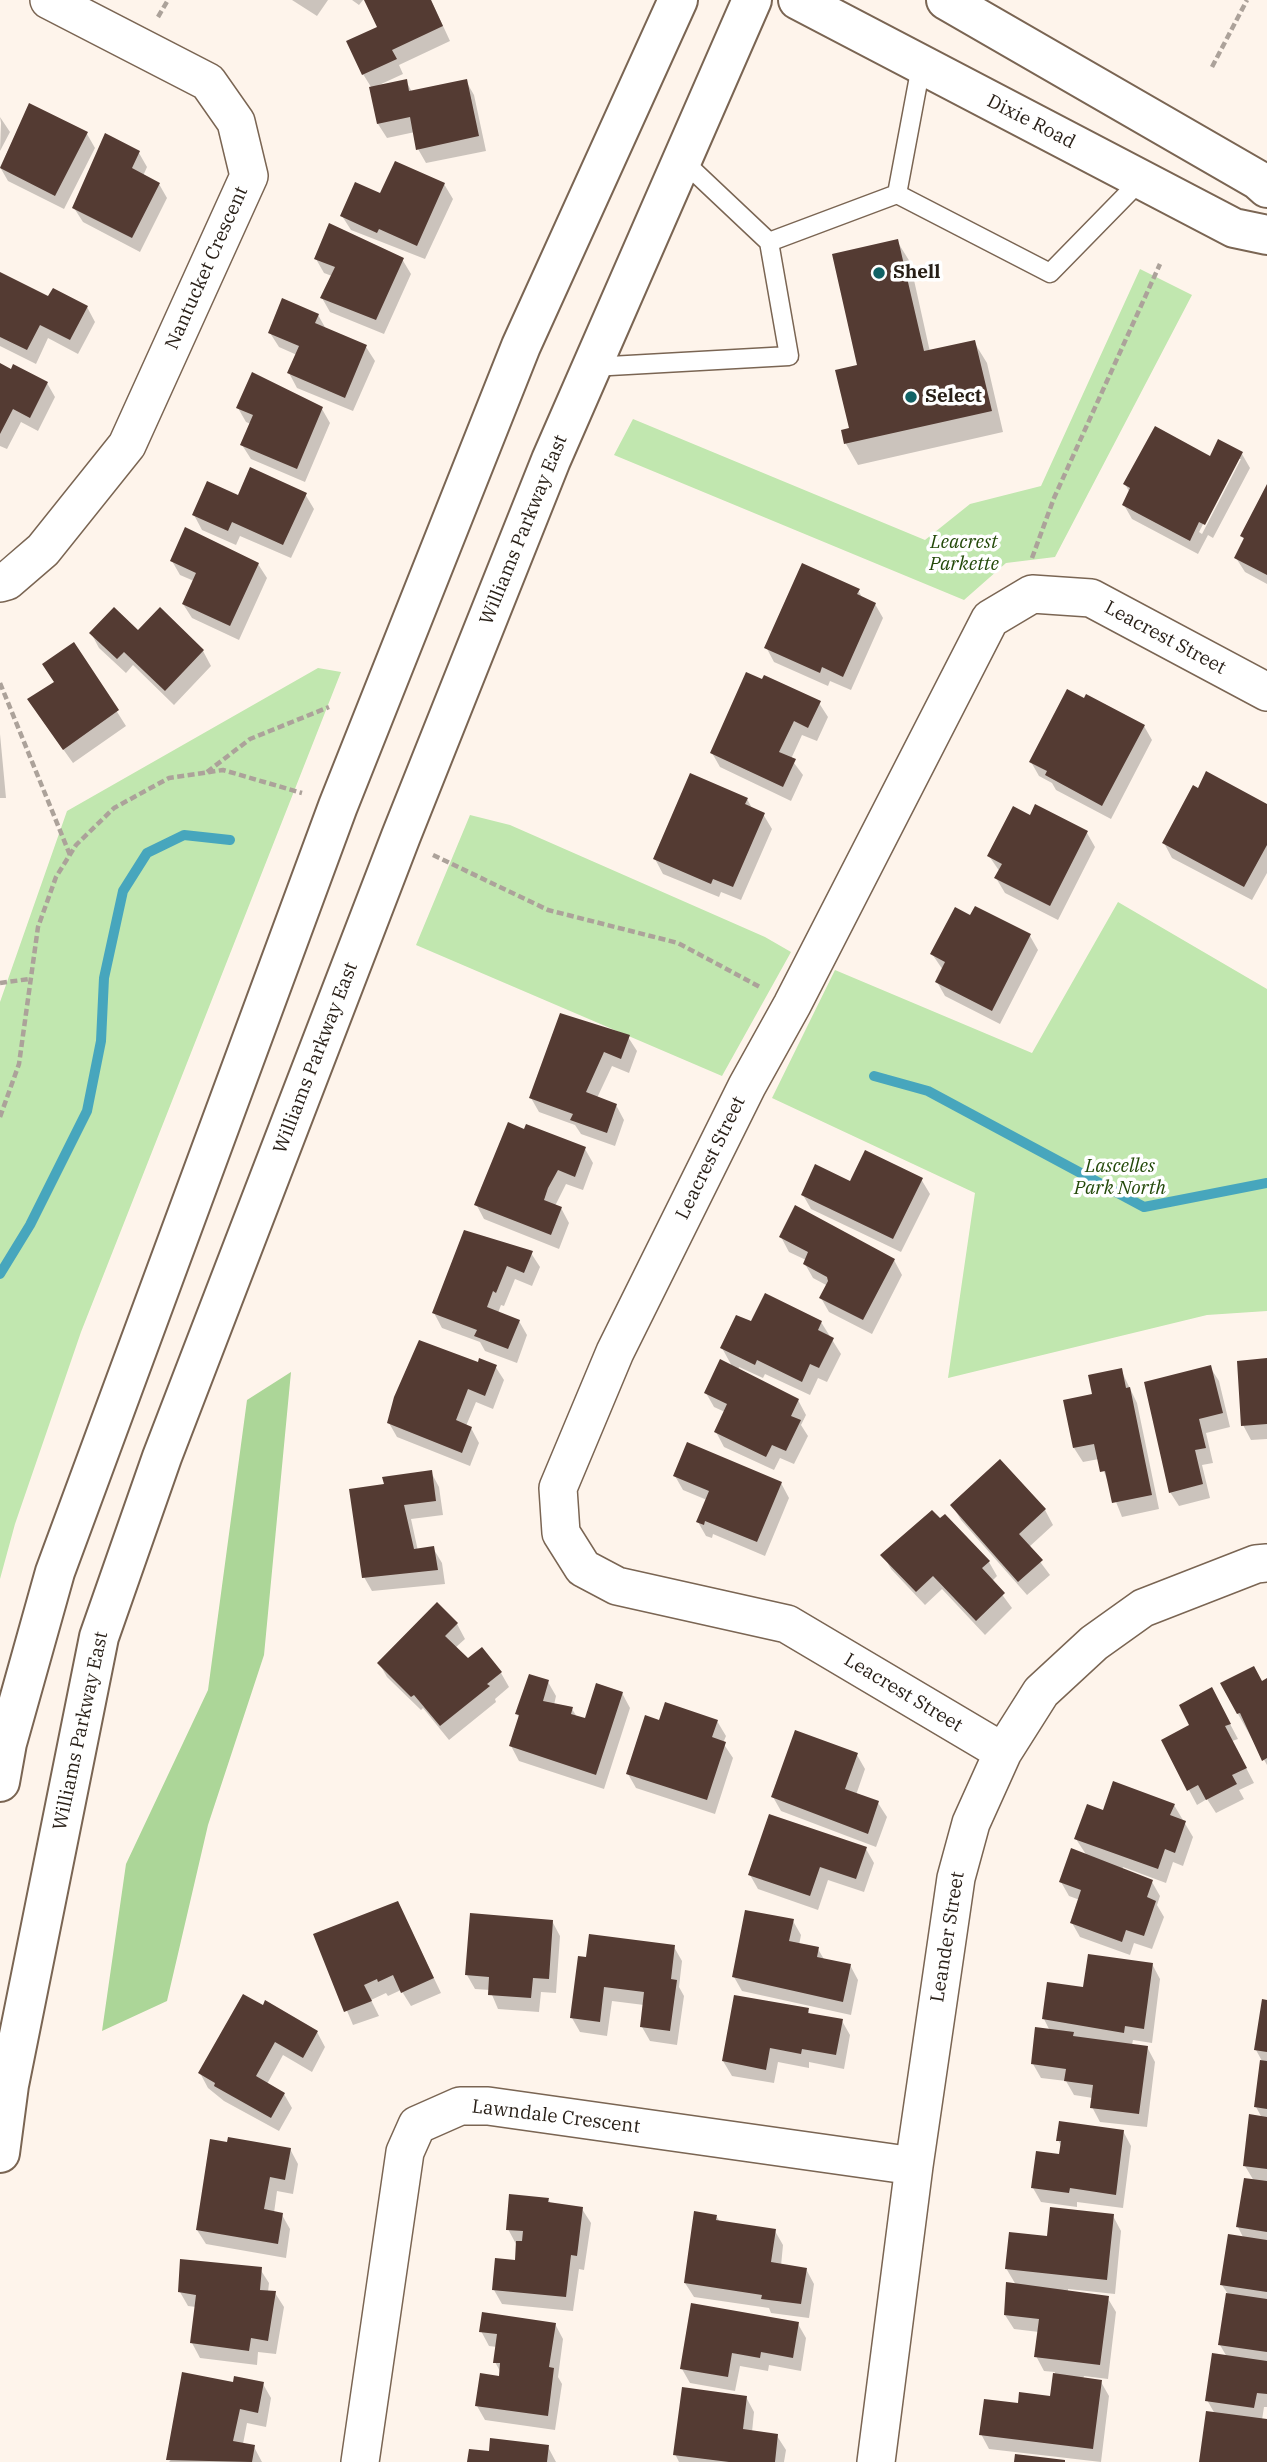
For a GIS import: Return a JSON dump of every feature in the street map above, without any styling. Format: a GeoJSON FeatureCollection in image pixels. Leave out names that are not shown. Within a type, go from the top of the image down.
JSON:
{"type":"FeatureCollection","features":[{"type":"Feature","properties":{"kind":"main road"},"geometry":{"type":"LineString","coordinates":[[0,1782],[7,1743],[55,1572],[338,806],[521,346],[678,0]]}},
{"type":"Feature","properties":{"kind":"main road","name":"Williams Parkway East"},"geometry":{"type":"LineString","coordinates":[[0,2153],[9,2085],[99,1637],[162,1457],[396,849],[551,460],[752,0]]}},
{"type":"Feature","properties":{"kind":"main road","name":"Dixie Road"},"geometry":{"type":"LineString","coordinates":[[798,0],[1234,228],[1267,235]]}},
{"type":"Feature","properties":{"kind":"main road"},"geometry":{"type":"LineString","coordinates":[[946,0],[1258,180],[1267,188]]}},
{"type":"Feature","properties":{"kind":"street","name":"Nantucket Crescent"},"geometry":{"type":"LineString","coordinates":[[0,583],[7,581],[43,550],[127,445],[249,176],[236,122],[208,82],[49,0]]}},
{"type":"Feature","properties":{"kind":"street","name":"Leacrest Street"},"geometry":{"type":"LineString","coordinates":[[1003,1752],[787,1624],[617,1586],[583,1569],[561,1533],[558,1488],[615,1352],[747,1086],[799,993],[990,619],[1032,594],[1091,598],[1267,692]]}},
{"type":"Feature","properties":{"kind":"street","name":"Leander Street"},"geometry":{"type":"LineString","coordinates":[[876,2462],[914,2166],[956,1878],[971,1823],[1003,1752],[1041,1692],[1094,1643],[1143,1608],[1256,1564],[1267,1563]]}},
{"type":"Feature","properties":{"kind":"street","name":"Lawndale Crescent"},"geometry":{"type":"LineString","coordinates":[[360,2462],[405,2152],[417,2125],[460,2106],[488,2106],[914,2166]]}},
{"type":"Feature","properties":{"kind":"lane"},"geometry":{"type":"LineString","coordinates":[[897,194],[921,66]]}},
{"type":"Feature","properties":{"kind":"lane"},"geometry":{"type":"LineString","coordinates":[[592,367],[789,356],[769,242],[681,159]]}},
{"type":"Feature","properties":{"kind":"lane"},"geometry":{"type":"LineString","coordinates":[[769,242],[897,194],[1050,273],[1142,179]]}},
{"type":"Feature","properties":{"kind":"path"},"geometry":{"type":"LineString","coordinates":[[1212,67],[1247,0]]}},
{"type":"Feature","properties":{"kind":"path"},"geometry":{"type":"LineString","coordinates":[[1032,594],[1032,556],[1054,498],[1160,264]]}},
{"type":"Feature","properties":{"kind":"path"},"geometry":{"type":"LineString","coordinates":[[0,683],[70,856]]}},
{"type":"Feature","properties":{"kind":"path"},"geometry":{"type":"LineString","coordinates":[[206,772],[250,739],[329,707]]}},
{"type":"Feature","properties":{"kind":"path"},"geometry":{"type":"LineString","coordinates":[[0,983],[29,979]]}},
{"type":"Feature","properties":{"kind":"green space","name":"Leacrest Parkette"},"geometry":{"type":"Polygon","coordinates":[[[1140,269],[1192,295],[1055,557],[1006,563],[964,600],[614,455],[633,419],[925,540],[970,504],[1041,486],[1140,269]]]}},
{"type":"Feature","properties":{"kind":"green space"},"geometry":{"type":"Polygon","coordinates":[[[318,668],[341,672],[81,1332],[15,1524],[0,1579],[0,1002],[67,811],[318,668]]]}},
{"type":"Feature","properties":{"kind":"green space"},"geometry":{"type":"Polygon","coordinates":[[[470,815],[510,825],[765,937],[791,952],[722,1076],[416,945],[470,815]]]}},
{"type":"Feature","properties":{"kind":"green space","name":"Lascelles Park North"},"geometry":{"type":"Polygon","coordinates":[[[1118,902],[1267,989],[1267,1311],[1207,1315],[948,1378],[975,1193],[772,1098],[835,970],[1032,1053],[1118,902]]]}},
{"type":"Feature","properties":{"kind":"green space"},"geometry":{"type":"Polygon","coordinates":[[[291,1372],[264,1655],[208,1825],[167,2001],[102,2031],[126,1864],[208,1690],[247,1400],[291,1372]]]}},
{"type":"Feature","properties":{"kind":"building"},"geometry":{"type":"Polygon","coordinates":[[[364,0],[431,0],[443,26],[392,50],[397,59],[362,75],[346,41],[377,27],[364,0]]]}},
{"type":"Feature","properties":{"kind":"building"},"geometry":{"type":"Polygon","coordinates":[[[407,79],[409,91],[467,79],[479,136],[416,150],[410,117],[377,124],[369,87],[407,79]]]}},
{"type":"Feature","properties":{"kind":"building"},"geometry":{"type":"Polygon","coordinates":[[[29,103],[88,132],[55,196],[0,168],[29,103]]]}},
{"type":"Feature","properties":{"kind":"building"},"geometry":{"type":"Polygon","coordinates":[[[105,133],[140,151],[132,168],[160,183],[132,238],[72,208],[105,133]]]}},
{"type":"Feature","properties":{"kind":"building"},"geometry":{"type":"Polygon","coordinates":[[[395,161],[445,183],[417,246],[379,229],[377,233],[340,216],[355,182],[380,193],[395,161]]]}},
{"type":"Feature","properties":{"kind":"building"},"geometry":{"type":"Polygon","coordinates":[[[329,223],[404,258],[376,320],[320,298],[335,267],[314,259],[329,223]]]}},
{"type":"Feature","properties":{"kind":"building"},"geometry":{"type":"Polygon","coordinates":[[[898,239],[924,351],[975,340],[992,411],[844,444],[841,430],[849,428],[835,370],[857,365],[832,254],[898,239]]]}},
{"type":"Feature","properties":{"kind":"building"},"geometry":{"type":"Polygon","coordinates":[[[0,272],[48,296],[53,288],[88,306],[70,340],[40,325],[27,350],[0,337],[0,272]]]}},
{"type":"Feature","properties":{"kind":"building"},"geometry":{"type":"Polygon","coordinates":[[[282,298],[319,314],[315,323],[367,345],[345,398],[287,373],[299,346],[268,333],[282,298]]]}},
{"type":"Feature","properties":{"kind":"building"},"geometry":{"type":"Polygon","coordinates":[[[0,363],[11,369],[13,364],[48,382],[30,418],[13,409],[0,434],[0,363]]]}},
{"type":"Feature","properties":{"kind":"building"},"geometry":{"type":"Polygon","coordinates":[[[252,372],[323,407],[297,469],[240,445],[253,415],[236,408],[252,372]]]}},
{"type":"Feature","properties":{"kind":"building"},"geometry":{"type":"Polygon","coordinates":[[[1155,426],[1210,456],[1218,439],[1243,452],[1205,525],[1199,522],[1190,541],[1122,505],[1130,488],[1123,484],[1155,426]]]}},
{"type":"Feature","properties":{"kind":"building"},"geometry":{"type":"Polygon","coordinates":[[[250,467],[307,493],[283,545],[232,522],[228,531],[192,515],[207,481],[238,495],[250,467]]]}},
{"type":"Feature","properties":{"kind":"building"},"geometry":{"type":"Polygon","coordinates":[[[1267,484],[1267,575],[1234,558],[1244,538],[1240,536],[1267,484]]]}},
{"type":"Feature","properties":{"kind":"building"},"geometry":{"type":"Polygon","coordinates":[[[185,527],[259,563],[230,626],[182,604],[196,573],[170,561],[185,527]]]}},
{"type":"Feature","properties":{"kind":"building"},"geometry":{"type":"Polygon","coordinates":[[[802,563],[860,589],[857,594],[876,603],[843,677],[822,667],[820,673],[764,648],[802,563]]]}},
{"type":"Feature","properties":{"kind":"building"},"geometry":{"type":"Polygon","coordinates":[[[114,607],[138,630],[160,607],[204,650],[165,691],[124,652],[117,659],[89,633],[114,607]]]}},
{"type":"Feature","properties":{"kind":"building"},"geometry":{"type":"Polygon","coordinates":[[[74,642],[119,710],[63,750],[27,699],[54,682],[42,664],[74,642]]]}},
{"type":"Feature","properties":{"kind":"building"},"geometry":{"type":"Polygon","coordinates":[[[746,672],[762,679],[764,675],[821,701],[808,728],[794,721],[779,752],[796,759],[783,787],[710,753],[746,672]]]}},
{"type":"Feature","properties":{"kind":"building"},"geometry":{"type":"Polygon","coordinates":[[[1067,689],[1084,698],[1086,694],[1145,725],[1102,806],[1045,775],[1047,771],[1029,762],[1067,689]]]}},
{"type":"Feature","properties":{"kind":"building"},"geometry":{"type":"Polygon","coordinates":[[[1206,771],[1267,804],[1267,845],[1244,887],[1162,843],[1193,785],[1198,788],[1206,771]]]}},
{"type":"Feature","properties":{"kind":"building"},"geometry":{"type":"Polygon","coordinates":[[[690,773],[748,798],[745,804],[765,813],[733,887],[713,879],[711,884],[653,859],[690,773]]]}},
{"type":"Feature","properties":{"kind":"building"},"geometry":{"type":"Polygon","coordinates":[[[1035,804],[1088,831],[1050,906],[994,878],[1002,864],[987,856],[1013,806],[1030,815],[1035,804]]]}},
{"type":"Feature","properties":{"kind":"building"},"geometry":{"type":"Polygon","coordinates":[[[975,906],[1031,934],[992,1011],[935,982],[945,962],[930,954],[955,907],[970,915],[975,906]]]}},
{"type":"Feature","properties":{"kind":"building"},"geometry":{"type":"Polygon","coordinates":[[[560,1013],[630,1035],[621,1059],[604,1052],[586,1092],[617,1104],[607,1133],[570,1120],[573,1114],[529,1098],[560,1013]]]}},
{"type":"Feature","properties":{"kind":"building"},"geometry":{"type":"Polygon","coordinates":[[[508,1122],[524,1129],[526,1124],[586,1147],[575,1177],[558,1170],[548,1188],[544,1200],[562,1207],[551,1235],[474,1205],[508,1122]]]}},
{"type":"Feature","properties":{"kind":"building"},"geometry":{"type":"Polygon","coordinates":[[[865,1150],[923,1178],[893,1239],[801,1195],[815,1164],[850,1181],[865,1150]]]}},
{"type":"Feature","properties":{"kind":"building"},"geometry":{"type":"Polygon","coordinates":[[[795,1205],[895,1259],[863,1320],[819,1298],[828,1281],[827,1277],[803,1264],[808,1252],[779,1237],[795,1205]]]}},
{"type":"Feature","properties":{"kind":"building"},"geometry":{"type":"Polygon","coordinates":[[[464,1230],[533,1251],[524,1273],[507,1266],[487,1307],[520,1320],[508,1349],[474,1336],[477,1330],[432,1313],[464,1230]]]}},
{"type":"Feature","properties":{"kind":"building"},"geometry":{"type":"Polygon","coordinates":[[[765,1293],[822,1321],[818,1330],[834,1338],[819,1368],[810,1364],[802,1382],[757,1360],[755,1365],[720,1348],[736,1315],[751,1321],[765,1293]]]}},
{"type":"Feature","properties":{"kind":"building"},"geometry":{"type":"Polygon","coordinates":[[[419,1340],[478,1362],[479,1358],[497,1365],[485,1396],[468,1389],[456,1420],[472,1427],[462,1453],[387,1423],[394,1397],[419,1340]]]}},
{"type":"Feature","properties":{"kind":"building"},"geometry":{"type":"Polygon","coordinates":[[[1267,1358],[1267,1424],[1241,1426],[1237,1361],[1267,1358]]]}},
{"type":"Feature","properties":{"kind":"building"},"geometry":{"type":"Polygon","coordinates":[[[720,1359],[799,1399],[791,1416],[801,1420],[786,1451],[772,1445],[766,1457],[714,1432],[727,1404],[704,1393],[720,1359]]]}},
{"type":"Feature","properties":{"kind":"building"},"geometry":{"type":"Polygon","coordinates":[[[1211,1365],[1223,1413],[1199,1419],[1206,1448],[1195,1450],[1203,1484],[1169,1493],[1144,1382],[1211,1365]]]}},
{"type":"Feature","properties":{"kind":"building"},"geometry":{"type":"Polygon","coordinates":[[[1122,1368],[1126,1388],[1130,1387],[1152,1495],[1112,1503],[1105,1471],[1100,1472],[1094,1444],[1073,1448],[1063,1400],[1092,1394],[1088,1375],[1122,1368]]]}},
{"type":"Feature","properties":{"kind":"building"},"geometry":{"type":"Polygon","coordinates":[[[687,1442],[782,1482],[757,1542],[705,1521],[704,1525],[696,1522],[709,1491],[673,1476],[687,1442]]]}},
{"type":"Feature","properties":{"kind":"building"},"geometry":{"type":"Polygon","coordinates":[[[1000,1459],[1046,1509],[1019,1534],[1043,1560],[1018,1582],[950,1505],[1000,1459]]]}},
{"type":"Feature","properties":{"kind":"building"},"geometry":{"type":"Polygon","coordinates":[[[432,1470],[436,1501],[404,1505],[414,1549],[434,1546],[438,1570],[362,1578],[349,1489],[384,1484],[382,1477],[432,1470]]]}},
{"type":"Feature","properties":{"kind":"building"},"geometry":{"type":"Polygon","coordinates":[[[932,1510],[940,1518],[945,1514],[990,1561],[982,1568],[1005,1593],[976,1621],[933,1576],[916,1592],[880,1555],[932,1510]]]}},
{"type":"Feature","properties":{"kind":"building"},"geometry":{"type":"Polygon","coordinates":[[[437,1602],[458,1623],[445,1636],[468,1658],[482,1647],[502,1672],[487,1684],[490,1686],[440,1726],[414,1695],[411,1697],[377,1663],[437,1602]]]}},
{"type":"Feature","properties":{"kind":"building"},"geometry":{"type":"Polygon","coordinates":[[[1254,1666],[1262,1681],[1267,1678],[1267,1758],[1262,1761],[1240,1713],[1237,1714],[1220,1683],[1254,1666]]]}},
{"type":"Feature","properties":{"kind":"building"},"geometry":{"type":"Polygon","coordinates":[[[529,1674],[549,1680],[543,1701],[573,1707],[571,1714],[585,1718],[596,1683],[623,1692],[596,1775],[509,1746],[519,1715],[515,1714],[529,1674]]]}},
{"type":"Feature","properties":{"kind":"building"},"geometry":{"type":"Polygon","coordinates":[[[1212,1687],[1231,1724],[1225,1726],[1247,1768],[1232,1775],[1237,1784],[1206,1800],[1198,1785],[1187,1791],[1161,1740],[1189,1725],[1179,1705],[1212,1687]]]}},
{"type":"Feature","properties":{"kind":"building"},"geometry":{"type":"Polygon","coordinates":[[[665,1702],[718,1720],[712,1737],[726,1742],[707,1800],[626,1774],[645,1715],[659,1720],[665,1702]]]}},
{"type":"Feature","properties":{"kind":"building"},"geometry":{"type":"Polygon","coordinates":[[[795,1730],[858,1753],[845,1789],[879,1801],[868,1834],[771,1797],[795,1730]]]}},
{"type":"Feature","properties":{"kind":"building"},"geometry":{"type":"Polygon","coordinates":[[[1113,1781],[1175,1804],[1170,1815],[1186,1821],[1175,1853],[1165,1849],[1158,1869],[1074,1839],[1087,1804],[1103,1810],[1113,1781]]]}},
{"type":"Feature","properties":{"kind":"building"},"geometry":{"type":"Polygon","coordinates":[[[769,1814],[867,1847],[856,1879],[820,1867],[810,1896],[748,1875],[769,1814]]]}},
{"type":"Feature","properties":{"kind":"building"},"geometry":{"type":"Polygon","coordinates":[[[1071,1848],[1153,1880],[1147,1897],[1156,1901],[1144,1936],[1126,1930],[1122,1942],[1070,1923],[1081,1890],[1059,1882],[1071,1848]]]}},
{"type":"Feature","properties":{"kind":"building"},"geometry":{"type":"Polygon","coordinates":[[[398,1901],[434,1978],[401,1993],[393,1975],[378,1982],[377,1979],[364,1985],[372,2001],[344,2012],[313,1934],[398,1901]]]}},
{"type":"Feature","properties":{"kind":"building"},"geometry":{"type":"Polygon","coordinates":[[[745,1910],[794,1919],[789,1941],[819,1947],[817,1957],[851,1964],[843,2002],[732,1977],[745,1910]]]}},
{"type":"Feature","properties":{"kind":"building"},"geometry":{"type":"Polygon","coordinates":[[[470,1913],[553,1920],[549,1979],[533,1978],[531,1998],[488,1995],[489,1977],[465,1975],[470,1913]]]}},
{"type":"Feature","properties":{"kind":"building"},"geometry":{"type":"Polygon","coordinates":[[[589,1934],[675,1945],[671,1979],[677,1980],[670,2031],[640,2027],[644,1992],[604,1987],[600,2022],[570,2018],[578,1956],[586,1957],[589,1934]]]}},
{"type":"Feature","properties":{"kind":"building"},"geometry":{"type":"Polygon","coordinates":[[[1088,1954],[1153,1963],[1144,2029],[1125,2026],[1124,2033],[1042,2019],[1047,1982],[1083,1987],[1088,1954]]]}},
{"type":"Feature","properties":{"kind":"building"},"geometry":{"type":"Polygon","coordinates":[[[243,1994],[263,2005],[265,2000],[318,2031],[303,2058],[275,2042],[256,2076],[285,2093],[271,2118],[214,2086],[215,2083],[198,2073],[243,1994]]]}},
{"type":"Feature","properties":{"kind":"building"},"geometry":{"type":"Polygon","coordinates":[[[734,1995],[809,2008],[808,2013],[843,2019],[836,2055],[802,2049],[801,2054],[770,2048],[766,2070],[722,2061],[734,1995]]]}},
{"type":"Feature","properties":{"kind":"building"},"geometry":{"type":"Polygon","coordinates":[[[1262,1999],[1267,2000],[1267,2052],[1254,2050],[1262,1999]]]}},
{"type":"Feature","properties":{"kind":"building"},"geometry":{"type":"Polygon","coordinates":[[[1035,2027],[1074,2032],[1073,2036],[1148,2046],[1139,2114],[1090,2108],[1093,2085],[1064,2081],[1066,2069],[1031,2064],[1035,2027]]]}},
{"type":"Feature","properties":{"kind":"building"},"geometry":{"type":"Polygon","coordinates":[[[1260,2060],[1267,2061],[1267,2109],[1254,2107],[1260,2060]]]}},
{"type":"Feature","properties":{"kind":"building"},"geometry":{"type":"Polygon","coordinates":[[[1249,2114],[1267,2117],[1267,2169],[1243,2166],[1249,2114]]]}},
{"type":"Feature","properties":{"kind":"building"},"geometry":{"type":"Polygon","coordinates":[[[1059,2121],[1124,2130],[1116,2195],[1070,2188],[1069,2193],[1031,2188],[1036,2151],[1059,2154],[1061,2141],[1056,2141],[1059,2121]]]}},
{"type":"Feature","properties":{"kind":"building"},"geometry":{"type":"Polygon","coordinates":[[[228,2137],[291,2148],[285,2180],[270,2177],[264,2209],[283,2213],[278,2244],[196,2230],[210,2139],[227,2142],[228,2137]]]}},
{"type":"Feature","properties":{"kind":"building"},"geometry":{"type":"Polygon","coordinates":[[[1244,2178],[1267,2181],[1267,2232],[1236,2227],[1244,2178]]]}},
{"type":"Feature","properties":{"kind":"building"},"geometry":{"type":"Polygon","coordinates":[[[509,2194],[549,2198],[548,2202],[583,2207],[577,2256],[571,2255],[566,2297],[492,2290],[495,2258],[515,2260],[516,2241],[522,2241],[523,2231],[506,2230],[509,2194]]]}},
{"type":"Feature","properties":{"kind":"building"},"geometry":{"type":"Polygon","coordinates":[[[1050,2207],[1114,2214],[1107,2280],[1005,2269],[1009,2232],[1047,2236],[1050,2207]]]}},
{"type":"Feature","properties":{"kind":"building"},"geometry":{"type":"Polygon","coordinates":[[[694,2211],[717,2215],[716,2220],[776,2229],[771,2262],[807,2268],[801,2304],[761,2299],[762,2295],[684,2283],[694,2211]]]}},
{"type":"Feature","properties":{"kind":"building"},"geometry":{"type":"Polygon","coordinates":[[[1228,2234],[1267,2240],[1267,2292],[1220,2285],[1228,2234]]]}},
{"type":"Feature","properties":{"kind":"building"},"geometry":{"type":"Polygon","coordinates":[[[180,2259],[262,2267],[260,2290],[276,2291],[268,2341],[251,2338],[249,2351],[190,2343],[196,2295],[178,2292],[180,2259]]]}},
{"type":"Feature","properties":{"kind":"building"},"geometry":{"type":"Polygon","coordinates":[[[1006,2282],[1109,2296],[1100,2365],[1034,2357],[1039,2319],[1004,2315],[1006,2282]]]}},
{"type":"Feature","properties":{"kind":"building"},"geometry":{"type":"Polygon","coordinates":[[[1226,2293],[1267,2299],[1267,2352],[1218,2345],[1226,2293]]]}},
{"type":"Feature","properties":{"kind":"building"},"geometry":{"type":"Polygon","coordinates":[[[691,2303],[799,2322],[793,2358],[761,2352],[760,2358],[732,2353],[728,2377],[680,2369],[691,2303]]]}},
{"type":"Feature","properties":{"kind":"building"},"geometry":{"type":"Polygon","coordinates":[[[482,2312],[556,2323],[549,2367],[554,2368],[548,2416],[475,2406],[480,2373],[499,2376],[500,2363],[493,2363],[497,2334],[479,2332],[482,2312]]]}},
{"type":"Feature","properties":{"kind":"building"},"geometry":{"type":"Polygon","coordinates":[[[1212,2353],[1267,2361],[1267,2394],[1257,2393],[1254,2408],[1205,2401],[1212,2353]]]}},
{"type":"Feature","properties":{"kind":"building"},"geometry":{"type":"Polygon","coordinates":[[[182,2372],[233,2382],[234,2376],[264,2382],[258,2413],[240,2409],[233,2441],[255,2445],[252,2462],[166,2460],[182,2372]]]}},
{"type":"Feature","properties":{"kind":"building"},"geometry":{"type":"Polygon","coordinates":[[[1053,2373],[1102,2380],[1093,2449],[979,2435],[984,2399],[1018,2403],[1019,2392],[1050,2396],[1053,2373]]]}},
{"type":"Feature","properties":{"kind":"building"},"geometry":{"type":"Polygon","coordinates":[[[682,2387],[747,2396],[743,2429],[778,2434],[775,2462],[729,2462],[673,2455],[682,2387]]]}},
{"type":"Feature","properties":{"kind":"building"},"geometry":{"type":"Polygon","coordinates":[[[1206,2411],[1267,2419],[1267,2462],[1199,2462],[1206,2411]]]}},
{"type":"Feature","properties":{"kind":"building"},"geometry":{"type":"Polygon","coordinates":[[[490,2438],[549,2445],[547,2462],[467,2462],[469,2449],[489,2451],[490,2438]]]}},
{"type":"Feature","properties":{"kind":"building"},"geometry":{"type":"Polygon","coordinates":[[[1015,2454],[1065,2460],[1065,2462],[1014,2462],[1015,2454]]]}},
{"type":"Feature","properties":{"kind":"waterway"},"geometry":{"type":"LineString","coordinates":[[0,1274],[30,1225],[87,1111],[101,1041],[104,978],[123,891],[147,853],[184,835],[230,840]]}},
{"type":"Feature","properties":{"kind":"waterway"},"geometry":{"type":"LineString","coordinates":[[874,1076],[928,1091],[1144,1207],[1267,1183]]}},
{"type":"Feature","properties":{"kind":"place","name":"Shell"},"geometry":{"type":"Point","coordinates":[879,273]}},
{"type":"Feature","properties":{"kind":"place","name":"Select"},"geometry":{"type":"Point","coordinates":[911,397]}}]}
